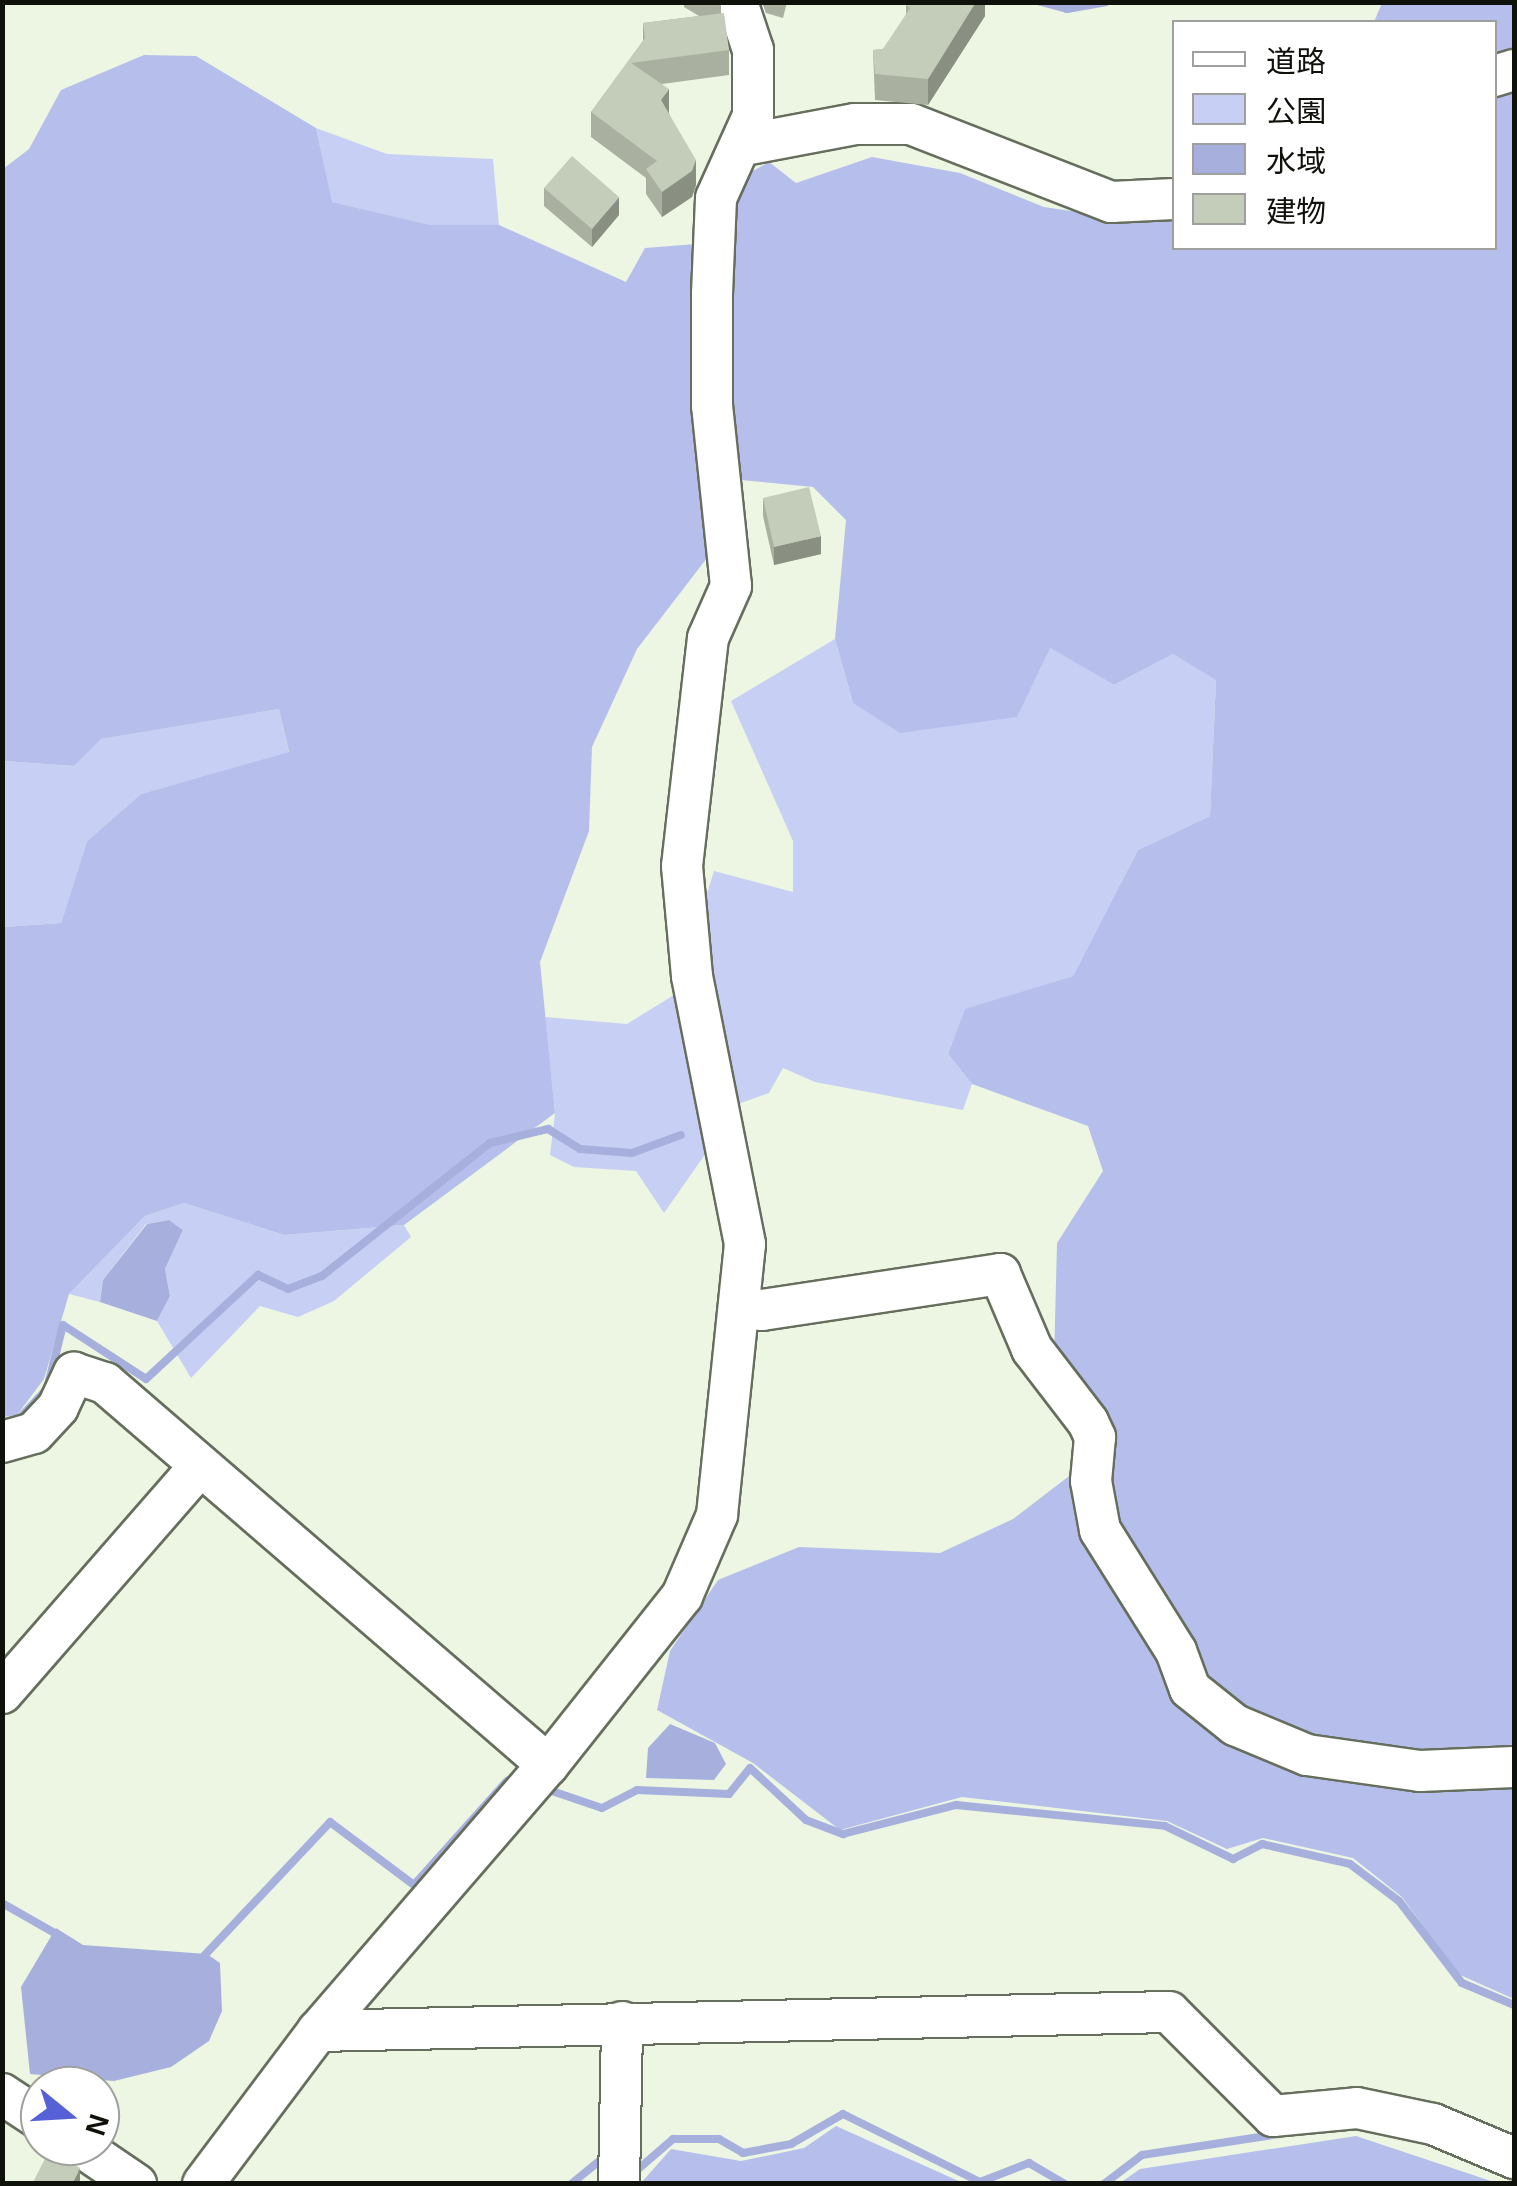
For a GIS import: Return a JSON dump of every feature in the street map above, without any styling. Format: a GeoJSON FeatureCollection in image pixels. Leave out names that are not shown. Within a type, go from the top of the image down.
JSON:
{"type":"FeatureCollection","features":[{"type":"Feature","properties":{"kind":"street"},"geometry":{"type":"LineString","coordinates":[[203,2184],[318,2031],[548,1765],[682,1596],[717,1515],[744,1244],[692,976],[682,866],[708,638],[731,586],[712,406],[712,279],[716,198],[744,145],[753,116],[753,50],[737,2]]}},
{"type":"Feature","properties":{"kind":"street"},"geometry":{"type":"LineString","coordinates":[[744,145],[855,124],[911,124],[1095,198],[1172,199]]}},
{"type":"Feature","properties":{"kind":"street"},"geometry":{"type":"LineString","coordinates":[[740,1308],[762,1310],[1000,1274],[1032,1349],[1088,1422],[1095,1437],[1091,1481],[1100,1530],[1176,1651],[1190,1689],[1235,1726],[1307,1755],[1420,1771],[1514,1767]]}},
{"type":"Feature","properties":{"kind":"street"},"geometry":{"type":"LineString","coordinates":[[2,1442],[34,1433],[58,1407],[74,1372],[105,1384],[548,1765]]}},
{"type":"Feature","properties":{"kind":"street"},"geometry":{"type":"LineString","coordinates":[[2,1693],[199,1467]]}},
{"type":"Feature","properties":{"kind":"street"},"geometry":{"type":"LineString","coordinates":[[318,2031],[1169,2012],[1272,2116],[1357,2108],[1434,2124],[1514,2158]]}},
{"type":"Feature","properties":{"kind":"street"},"geometry":{"type":"LineString","coordinates":[[618,2184],[622,2022]]}},
{"type":"Feature","properties":{"kind":"street"},"geometry":{"type":"LineString","coordinates":[[109,2166],[136,2184]]}},
{"type":"Feature","properties":{"kind":"green space"},"geometry":{"type":"Polygon","coordinates":[[[316,128],[387,154],[493,159],[499,225],[431,225],[331,202],[316,128]]]}},
{"type":"Feature","properties":{"kind":"green space"},"geometry":{"type":"Polygon","coordinates":[[[835,639],[853,703],[1049,647],[1114,685],[1173,654],[1216,679],[1210,816],[1138,850],[1073,976],[965,1010],[948,1054],[972,1084],[963,1110],[815,1082],[783,1068],[769,1093],[741,1103],[664,1213],[636,1171],[574,1167],[550,1155],[555,1113],[545,1017],[627,1024],[677,993],[714,871],[793,892],[793,841],[731,701],[835,639]]]}},
{"type":"Feature","properties":{"kind":"green space"},"geometry":{"type":"Polygon","coordinates":[[[279,709],[289,753],[141,794],[87,841],[61,923],[3,927],[2,761],[74,766],[100,739],[279,709]]]}},
{"type":"Feature","properties":{"kind":"green space"},"geometry":{"type":"Polygon","coordinates":[[[184,1203],[284,1235],[404,1225],[411,1237],[334,1301],[298,1317],[260,1306],[191,1378],[157,1321],[170,1296],[165,1269],[183,1230],[169,1220],[146,1224],[103,1280],[100,1302],[69,1294],[145,1216],[184,1203]]]}},
{"type":"Feature","properties":{"kind":"shaded area"},"geometry":{"type":"Polygon","coordinates":[[[1382,3],[1514,3],[1514,1999],[1458,1974],[1402,1897],[1353,1858],[1263,1838],[1227,1849],[1167,1821],[962,1797],[840,1830],[753,1763],[657,1710],[670,1651],[718,1580],[799,1547],[940,1553],[1013,1519],[1107,1447],[1099,1402],[1054,1361],[1057,1243],[1103,1171],[1088,1126],[972,1084],[948,1054],[965,1009],[1073,976],[1138,850],[1210,816],[1216,680],[1173,654],[1114,685],[1050,648],[1017,717],[900,733],[853,703],[835,639],[846,520],[813,487],[732,479],[724,210],[742,177],[769,162],[796,183],[872,157],[960,173],[1044,207],[1138,221],[1172,216],[1172,250],[1497,250],[1497,20],[1375,20],[1382,3]]]}},
{"type":"Feature","properties":{"kind":"shaded area"},"geometry":{"type":"Polygon","coordinates":[[[144,55],[196,56],[316,128],[332,202],[431,225],[499,225],[626,282],[645,248],[696,244],[697,419],[707,558],[637,649],[592,747],[589,831],[540,962],[555,1113],[404,1225],[284,1235],[184,1203],[145,1216],[69,1294],[44,1379],[17,1415],[3,1417],[3,927],[61,923],[87,841],[141,794],[289,752],[279,709],[101,739],[74,766],[3,761],[3,169],[29,149],[61,90],[144,55]]]}},
{"type":"Feature","properties":{"kind":"shaded area"},"geometry":{"type":"Polygon","coordinates":[[[836,2126],[963,2183],[641,2183],[671,2149],[741,2161],[804,2148],[836,2126]]]}},
{"type":"Feature","properties":{"kind":"shaded area"},"geometry":{"type":"Polygon","coordinates":[[[1356,2136],[1497,2183],[1120,2183],[1140,2169],[1356,2136]]]}},
{"type":"Feature","properties":{"kind":"water"},"geometry":{"type":"Polygon","coordinates":[[[169,1220],[183,1230],[165,1269],[170,1296],[157,1321],[100,1302],[103,1280],[147,1224],[169,1220]]]}},
{"type":"Feature","properties":{"kind":"water"},"geometry":{"type":"Polygon","coordinates":[[[670,1724],[715,1743],[726,1764],[714,1780],[646,1778],[648,1748],[670,1724]]]}},
{"type":"Feature","properties":{"kind":"water"},"geometry":{"type":"Polygon","coordinates":[[[56,1928],[83,1945],[207,1954],[220,1963],[222,2011],[209,2041],[171,2067],[120,2080],[120,2066],[29,2066],[21,1987],[56,1928]]]}},
{"type":"Feature","properties":{"kind":"building"},"geometry":{"type":"Polygon","coordinates":[[[908,2],[976,2],[928,79],[875,74],[873,50],[883,49],[910,8],[908,2]]]}},
{"type":"Feature","properties":{"kind":"building"},"geometry":{"type":"Polygon","coordinates":[[[724,13],[729,50],[631,63],[669,89],[661,100],[696,160],[692,171],[662,192],[646,169],[657,161],[591,112],[645,38],[643,23],[724,13]]]}},
{"type":"Feature","properties":{"kind":"building"},"geometry":{"type":"Polygon","coordinates":[[[572,156],[619,197],[592,229],[544,188],[572,156]]]}},
{"type":"Feature","properties":{"kind":"building"},"geometry":{"type":"Polygon","coordinates":[[[809,487],[821,536],[774,547],[763,498],[809,487]]]}},
{"type":"Feature","properties":{"kind":"building"},"geometry":{"type":"Polygon","coordinates":[[[41,2166],[80,2168],[72,2184],[32,2184],[41,2166]]]}},
{"type":"Feature","properties":{"kind":"waterway"},"geometry":{"type":"LineString","coordinates":[[1041,2],[1067,9],[1105,2]]}},
{"type":"Feature","properties":{"kind":"waterway"},"geometry":{"type":"LineString","coordinates":[[18,1420],[47,1389],[63,1325],[146,1379],[258,1275],[288,1289],[322,1276],[490,1143],[548,1129],[580,1149],[632,1153],[681,1135]]}},
{"type":"Feature","properties":{"kind":"waterway"},"geometry":{"type":"LineString","coordinates":[[546,1789],[602,1808],[637,1790],[729,1794],[750,1768],[806,1820],[843,1834],[956,1805],[1165,1826],[1233,1859],[1262,1844],[1350,1864],[1399,1901],[1462,1983],[1514,2005]]}},
{"type":"Feature","properties":{"kind":"waterway"},"geometry":{"type":"LineString","coordinates":[[202,1958],[330,1822],[414,1885],[507,1781]]}},
{"type":"Feature","properties":{"kind":"waterway"},"geometry":{"type":"LineString","coordinates":[[2,1903],[58,1935]]}},
{"type":"Feature","properties":{"kind":"waterway"},"geometry":{"type":"LineString","coordinates":[[636,2171],[673,2139],[719,2139],[743,2153],[791,2144],[843,2114],[980,2182],[1029,2163],[1065,2184]]}},
{"type":"Feature","properties":{"kind":"waterway"},"geometry":{"type":"LineString","coordinates":[[1104,2184],[1142,2155],[1279,2134]]}},
{"type":"Feature","properties":{"kind":"waterway"},"geometry":{"type":"LineString","coordinates":[[571,2184],[603,2158]]}}]}
